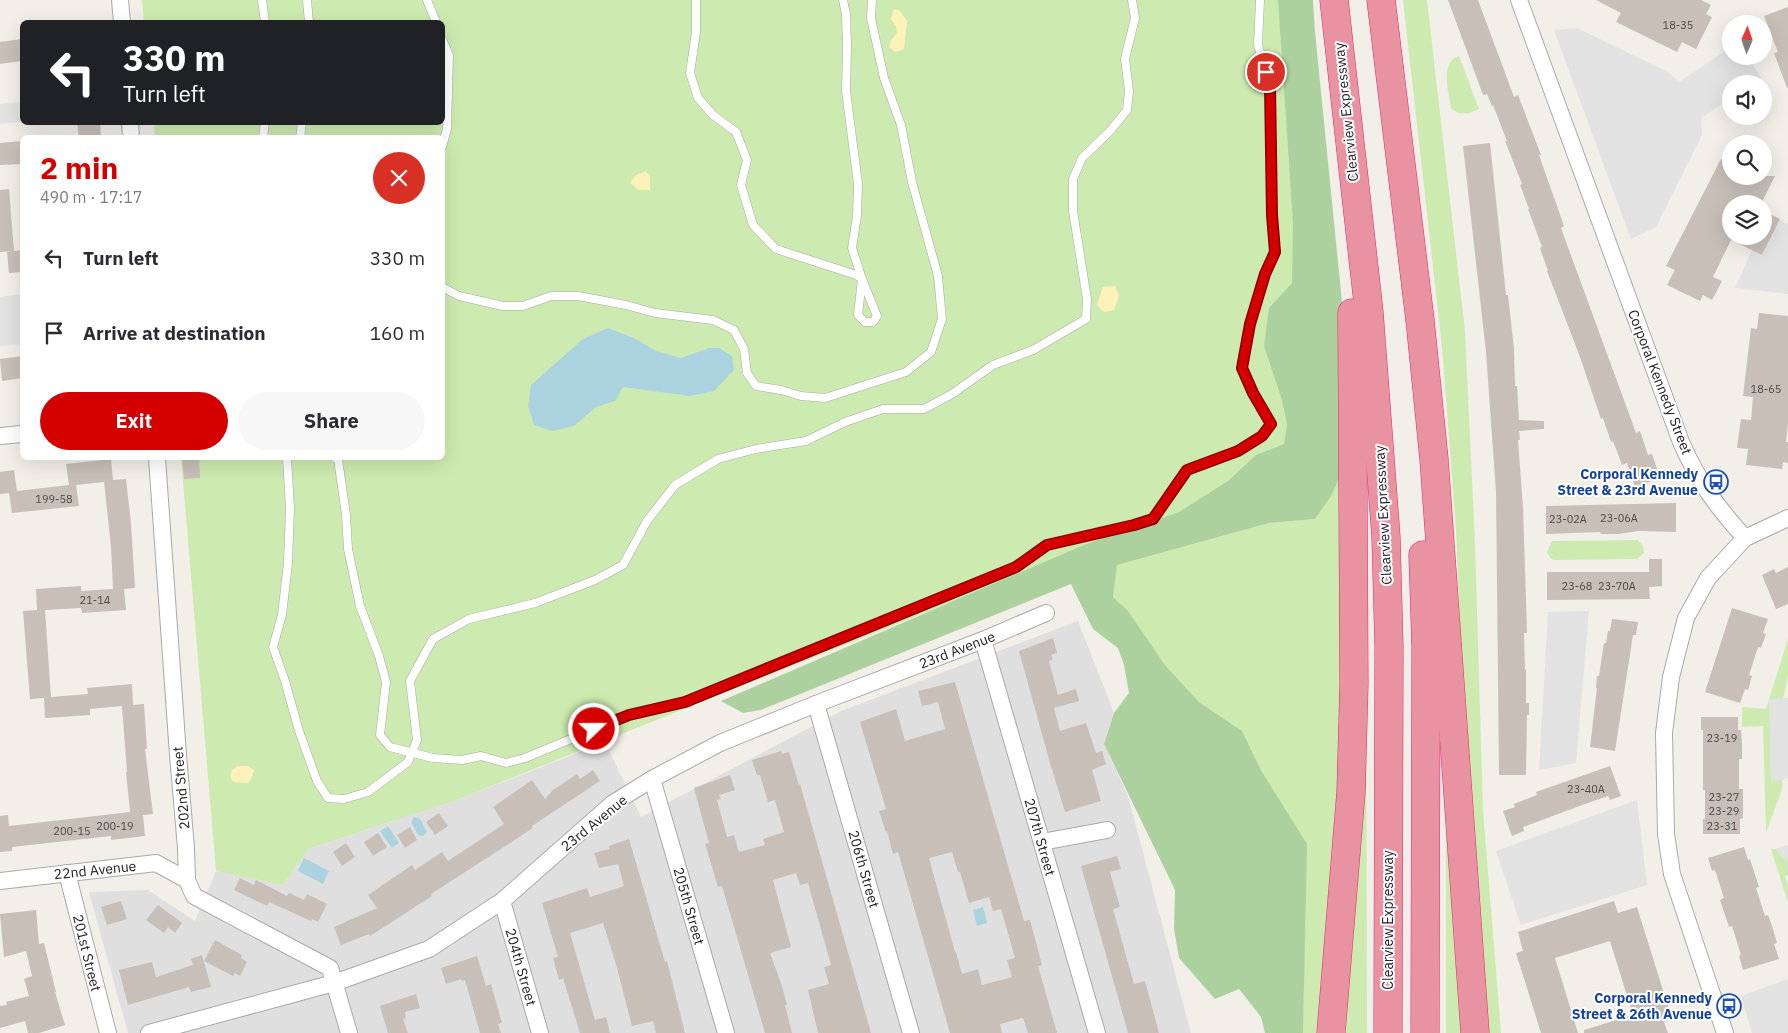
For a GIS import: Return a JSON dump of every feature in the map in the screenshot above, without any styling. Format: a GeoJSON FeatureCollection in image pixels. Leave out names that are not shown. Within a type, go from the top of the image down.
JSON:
{"type":"FeatureCollection","features":[{"type":"Feature","properties":{"kind":"highway"},"geometry":{"type":"LineString","coordinates":[[1331,1033],[1350,792],[1354,684],[1353,343],[1334,0]]}},
{"type":"Feature","properties":{"kind":"highway","name":"Clearview Expressway"},"geometry":{"type":"LineString","coordinates":[[1334,0],[1369,312],[1386,537],[1389,647],[1388,1033]]}},
{"type":"Feature","properties":{"kind":"highway"},"geometry":{"type":"LineString","coordinates":[[1375,0],[1417,422],[1423,538],[1426,647],[1425,1033]]}},
{"type":"Feature","properties":{"kind":"highway"},"geometry":{"type":"LineString","coordinates":[[1381,0],[1420,320],[1434,459],[1476,1033]]}},
{"type":"Feature","properties":{"kind":"street"},"geometry":{"type":"LineString","coordinates":[[120,0],[122,20]]}},
{"type":"Feature","properties":{"kind":"street","name":"Corporal Kennedy Street"},"geometry":{"type":"LineString","coordinates":[[1519,0],[1681,442],[1705,490],[1721,512],[1745,538]]}},
{"type":"Feature","properties":{"kind":"street"},"geometry":{"type":"LineString","coordinates":[[0,436],[20,434]]}},
{"type":"Feature","properties":{"kind":"street","name":"202nd Street"},"geometry":{"type":"LineString","coordinates":[[157,460],[187,880]]}},
{"type":"Feature","properties":{"kind":"street"},"geometry":{"type":"LineString","coordinates":[[1724,1033],[1672,874],[1666,834],[1664,733],[1671,677],[1686,618],[1708,578],[1745,538],[1788,518]]}},
{"type":"Feature","properties":{"kind":"street","name":"23rd Avenue"},"geometry":{"type":"LineString","coordinates":[[149,1033],[334,983],[429,949],[502,901],[612,804],[652,779],[720,743],[983,640],[1046,613]]}},
{"type":"Feature","properties":{"kind":"street","name":"207th Street"},"geometry":{"type":"LineString","coordinates":[[983,640],[1097,1033]]}},
{"type":"Feature","properties":{"kind":"street","name":"206th Street"},"geometry":{"type":"LineString","coordinates":[[816,704],[911,1033]]}},
{"type":"Feature","properties":{"kind":"street","name":"205th Street"},"geometry":{"type":"LineString","coordinates":[[652,779],[726,1033]]}},
{"type":"Feature","properties":{"kind":"street"},"geometry":{"type":"LineString","coordinates":[[1042,842],[1107,830]]}},
{"type":"Feature","properties":{"kind":"street","name":"22nd Avenue"},"geometry":{"type":"LineString","coordinates":[[0,881],[156,863],[187,880]]}},
{"type":"Feature","properties":{"kind":"street","name":"201st Street"},"geometry":{"type":"LineString","coordinates":[[67,873],[108,1033]]}},
{"type":"Feature","properties":{"kind":"street"},"geometry":{"type":"LineString","coordinates":[[187,880],[194,896],[330,968],[349,1033]]}},
{"type":"Feature","properties":{"kind":"street","name":"204th Street"},"geometry":{"type":"LineString","coordinates":[[502,901],[540,1033]]}},
{"type":"Feature","properties":{"kind":"lane"},"geometry":{"type":"LineString","coordinates":[[262,0],[265,20]]}},
{"type":"Feature","properties":{"kind":"lane"},"geometry":{"type":"LineString","coordinates":[[307,0],[309,20]]}},
{"type":"Feature","properties":{"kind":"lane"},"geometry":{"type":"LineString","coordinates":[[427,0],[435,20]]}},
{"type":"Feature","properties":{"kind":"lane"},"geometry":{"type":"LineString","coordinates":[[696,0],[696,32],[690,73],[698,98],[713,115],[736,132],[747,160],[741,185],[753,225],[776,248],[856,275],[862,279]]}},
{"type":"Feature","properties":{"kind":"lane"},"geometry":{"type":"LineString","coordinates":[[843,0],[846,14],[846,92],[858,184],[857,216],[852,248],[862,279],[878,316],[873,322],[865,322],[858,315],[862,279]]}},
{"type":"Feature","properties":{"kind":"lane"},"geometry":{"type":"LineString","coordinates":[[445,288],[460,296],[503,306],[523,306],[551,296],[578,296],[626,305],[655,313],[713,320],[734,330],[744,348],[747,373],[756,386],[781,390],[801,396],[825,398],[906,372],[932,352],[942,319],[938,276],[912,182],[901,125],[884,78],[871,18],[872,0]]}},
{"type":"Feature","properties":{"kind":"lane"},"geometry":{"type":"LineString","coordinates":[[287,460],[290,508],[288,563],[282,615],[273,646],[285,680],[299,731],[317,781],[328,798],[344,798],[368,792],[408,762],[417,740],[410,681],[433,639],[469,619],[535,604],[595,580],[623,565],[647,521],[675,485],[718,459],[756,449],[806,441],[845,422],[883,410],[924,409],[952,394],[993,365],[1033,350],[1086,318],[1086,299],[1073,211],[1073,179],[1082,158],[1110,131],[1127,110],[1129,91],[1125,59],[1135,18],[1132,0]]}},
{"type":"Feature","properties":{"kind":"lane"},"geometry":{"type":"LineString","coordinates":[[338,460],[346,515],[348,548],[360,606],[379,656],[386,682],[380,735],[390,747],[433,758],[462,760],[481,756],[506,763],[525,758],[629,715],[685,702],[1016,567],[1047,545],[1153,519],[1187,470],[1238,451],[1262,436],[1271,424],[1253,393],[1242,368],[1250,324],[1265,274],[1275,252],[1272,215],[1270,86],[1258,45],[1260,0]]}},
{"type":"Feature","properties":{"kind":"lane"},"geometry":{"type":"LineString","coordinates":[[445,45],[449,54],[447,130],[445,137]]}},
{"type":"Feature","properties":{"kind":"shaded area"},"geometry":{"type":"Polygon","coordinates":[[[1577,28],[1668,72],[1679,82],[1722,53],[1722,65],[1753,65],[1759,75],[1722,75],[1722,104],[1701,118],[1702,135],[1656,227],[1631,239],[1554,30],[1577,28]]]}},
{"type":"Feature","properties":{"kind":"shaded area"},"geometry":{"type":"Polygon","coordinates":[[[20,102],[20,122],[0,124],[0,104],[20,102]]]}},
{"type":"Feature","properties":{"kind":"shaded area"},"geometry":{"type":"Polygon","coordinates":[[[1779,220],[1788,224],[1788,294],[1735,288],[1752,250],[1762,255],[1767,245],[1772,245],[1772,234],[1779,220]]]}},
{"type":"Feature","properties":{"kind":"shaded area"},"geometry":{"type":"Polygon","coordinates":[[[20,294],[20,344],[0,346],[0,297],[20,294]]]}},
{"type":"Feature","properties":{"kind":"shaded area"},"geometry":{"type":"Polygon","coordinates":[[[1589,611],[1576,763],[1539,770],[1548,612],[1589,611]]]}},
{"type":"Feature","properties":{"kind":"shaded area"},"geometry":{"type":"Polygon","coordinates":[[[1078,621],[1114,713],[1104,744],[1128,796],[1191,1033],[128,1033],[89,892],[148,890],[195,921],[216,871],[283,885],[308,849],[454,801],[605,742],[641,817],[841,711],[1078,621]]]}},
{"type":"Feature","properties":{"kind":"shaded area"},"geometry":{"type":"Polygon","coordinates":[[[1788,698],[1788,778],[1771,781],[1769,699],[1788,698]]]}},
{"type":"Feature","properties":{"kind":"shaded area"},"geometry":{"type":"Polygon","coordinates":[[[1637,800],[1647,885],[1521,925],[1496,851],[1637,800]]]}},
{"type":"Feature","properties":{"kind":"shaded area"},"geometry":{"type":"Polygon","coordinates":[[[1788,845],[1788,862],[1775,849],[1788,845]]]}},
{"type":"Feature","properties":{"kind":"shaded area"},"geometry":{"type":"Polygon","coordinates":[[[1788,979],[1788,1033],[1752,1033],[1741,996],[1788,979]]]}},
{"type":"Feature","properties":{"kind":"green space"},"geometry":{"type":"Polygon","coordinates":[[[142,0],[1302,0],[1312,475],[952,602],[454,801],[308,849],[283,885],[216,871],[181,460],[445,460],[445,135],[155,135],[154,125],[445,125],[445,20],[144,20],[142,0]]]}},
{"type":"Feature","properties":{"kind":"green space"},"geometry":{"type":"Polygon","coordinates":[[[1278,0],[1313,0],[1345,332],[1347,461],[1331,496],[1315,519],[1269,523],[1117,565],[1113,597],[1128,611],[1165,665],[1199,702],[1242,731],[1262,772],[1307,844],[1303,1033],[1265,1033],[1261,1017],[1239,989],[1215,999],[1179,958],[1174,929],[1175,890],[1104,744],[1114,713],[1129,693],[1124,665],[1118,648],[1093,629],[1071,584],[761,710],[743,713],[721,701],[1084,545],[1179,512],[1228,481],[1256,455],[1284,444],[1287,424],[1282,400],[1264,346],[1269,308],[1292,283],[1293,223],[1278,0]]]}},
{"type":"Feature","properties":{"kind":"green space"},"geometry":{"type":"Polygon","coordinates":[[[1403,0],[1427,0],[1465,331],[1475,542],[1483,810],[1501,1033],[1485,1033],[1463,701],[1456,529],[1442,347],[1403,0]]]}},
{"type":"Feature","properties":{"kind":"green space"},"geometry":{"type":"Polygon","coordinates":[[[1459,56],[1479,109],[1465,114],[1458,113],[1451,108],[1447,87],[1449,65],[1453,59],[1459,56]]]}},
{"type":"Feature","properties":{"kind":"green space"},"geometry":{"type":"Polygon","coordinates":[[[1347,461],[1345,753],[1325,1033],[1303,1033],[1304,962],[1262,772],[1242,731],[1199,702],[1165,665],[1113,597],[1116,565],[1269,523],[1315,519],[1347,461]]]}},
{"type":"Feature","properties":{"kind":"green space"},"geometry":{"type":"Polygon","coordinates":[[[1638,540],[1643,546],[1644,553],[1637,559],[1554,560],[1550,558],[1547,552],[1552,541],[1638,540]]]}},
{"type":"Feature","properties":{"kind":"green space"},"geometry":{"type":"Polygon","coordinates":[[[1366,615],[1367,1033],[1346,1033],[1359,843],[1366,615]]]}},
{"type":"Feature","properties":{"kind":"green space"},"geometry":{"type":"Polygon","coordinates":[[[1788,639],[1788,677],[1783,699],[1770,699],[1771,780],[1782,780],[1782,790],[1766,832],[1763,726],[1742,727],[1742,707],[1766,709],[1788,639]]]}},
{"type":"Feature","properties":{"kind":"green space"},"geometry":{"type":"Polygon","coordinates":[[[1446,701],[1470,1033],[1446,1033],[1446,701]]]}},
{"type":"Feature","properties":{"kind":"green space"},"geometry":{"type":"Polygon","coordinates":[[[1771,849],[1775,849],[1788,862],[1788,875],[1785,876],[1788,886],[1788,903],[1771,849]]]}},
{"type":"Feature","properties":{"kind":"sand"},"geometry":{"type":"Polygon","coordinates":[[[894,9],[900,11],[907,21],[904,49],[895,52],[889,47],[897,33],[896,26],[891,19],[894,9]]]}},
{"type":"Feature","properties":{"kind":"sand"},"geometry":{"type":"Polygon","coordinates":[[[646,171],[650,177],[650,190],[639,190],[630,183],[636,175],[646,171]]]}},
{"type":"Feature","properties":{"kind":"sand"},"geometry":{"type":"Polygon","coordinates":[[[1115,286],[1119,296],[1114,310],[1104,312],[1097,305],[1103,287],[1115,286]]]}},
{"type":"Feature","properties":{"kind":"sand"},"geometry":{"type":"Polygon","coordinates":[[[238,766],[248,766],[254,770],[248,783],[233,782],[230,776],[232,770],[238,766]]]}},
{"type":"Feature","properties":{"kind":"water"},"geometry":{"type":"Polygon","coordinates":[[[608,328],[634,338],[656,351],[681,358],[709,348],[719,348],[732,356],[734,370],[714,391],[690,396],[623,387],[615,401],[596,407],[574,426],[552,431],[534,425],[528,406],[531,385],[583,339],[608,328]]]}},
{"type":"Feature","properties":{"kind":"water"},"geometry":{"type":"Polygon","coordinates":[[[414,817],[420,819],[427,832],[423,836],[418,835],[411,822],[414,817]]]}},
{"type":"Feature","properties":{"kind":"water"},"geometry":{"type":"Polygon","coordinates":[[[388,826],[399,843],[392,848],[380,831],[388,826]]]}},
{"type":"Feature","properties":{"kind":"water"},"geometry":{"type":"Polygon","coordinates":[[[304,858],[329,871],[323,884],[298,871],[304,858]]]}},
{"type":"Feature","properties":{"kind":"water"},"geometry":{"type":"Polygon","coordinates":[[[983,907],[987,923],[977,926],[973,910],[983,907]]]}},
{"type":"Feature","properties":{"kind":"building"},"geometry":{"type":"Polygon","coordinates":[[[1448,0],[1478,0],[1514,97],[1518,95],[1541,155],[1539,155],[1564,226],[1561,228],[1636,433],[1640,431],[1648,455],[1652,454],[1660,478],[1635,487],[1627,463],[1622,465],[1613,441],[1611,442],[1547,271],[1540,248],[1542,247],[1520,185],[1522,184],[1505,141],[1507,141],[1493,105],[1487,94],[1483,95],[1448,0]]]}},
{"type":"Feature","properties":{"kind":"building"},"geometry":{"type":"Polygon","coordinates":[[[1596,0],[1701,0],[1711,5],[1706,14],[1712,17],[1696,49],[1682,42],[1677,52],[1616,22],[1621,13],[1596,0]]]}},
{"type":"Feature","properties":{"kind":"building"},"geometry":{"type":"Polygon","coordinates":[[[1788,7],[1788,88],[1774,53],[1778,52],[1772,37],[1772,15],[1767,15],[1788,7]]]}},
{"type":"Feature","properties":{"kind":"building"},"geometry":{"type":"Polygon","coordinates":[[[20,39],[20,61],[0,64],[0,42],[20,39]]]}},
{"type":"Feature","properties":{"kind":"building"},"geometry":{"type":"Polygon","coordinates":[[[77,125],[100,125],[101,135],[79,135],[77,125]]]}},
{"type":"Feature","properties":{"kind":"building"},"geometry":{"type":"Polygon","coordinates":[[[20,141],[20,164],[0,165],[0,143],[20,141]]]}},
{"type":"Feature","properties":{"kind":"building"},"geometry":{"type":"Polygon","coordinates":[[[1490,143],[1506,295],[1508,295],[1514,349],[1515,386],[1517,386],[1519,420],[1544,421],[1544,429],[1519,431],[1520,440],[1518,440],[1523,507],[1526,600],[1527,633],[1524,633],[1526,703],[1529,703],[1526,775],[1499,775],[1496,492],[1486,352],[1463,146],[1490,143]]]}},
{"type":"Feature","properties":{"kind":"building"},"geometry":{"type":"Polygon","coordinates":[[[1721,159],[1722,185],[1770,185],[1766,195],[1722,195],[1722,245],[1729,245],[1713,277],[1722,281],[1712,300],[1703,295],[1700,301],[1667,285],[1675,270],[1666,266],[1721,159]]]}},
{"type":"Feature","properties":{"kind":"building"},"geometry":{"type":"Polygon","coordinates":[[[9,189],[14,251],[0,252],[0,190],[9,189]]]}},
{"type":"Feature","properties":{"kind":"building"},"geometry":{"type":"Polygon","coordinates":[[[1772,215],[1780,219],[1772,235],[1772,215]]]}},
{"type":"Feature","properties":{"kind":"building"},"geometry":{"type":"Polygon","coordinates":[[[1741,245],[1767,245],[1762,255],[1741,245]]]}},
{"type":"Feature","properties":{"kind":"building"},"geometry":{"type":"Polygon","coordinates":[[[20,250],[20,272],[9,273],[7,252],[20,250]]]}},
{"type":"Feature","properties":{"kind":"building"},"geometry":{"type":"Polygon","coordinates":[[[1759,313],[1788,316],[1788,423],[1786,442],[1788,442],[1788,463],[1783,462],[1782,469],[1746,465],[1748,449],[1737,448],[1741,419],[1751,420],[1753,397],[1743,396],[1751,328],[1757,329],[1759,313]]]}},
{"type":"Feature","properties":{"kind":"building"},"geometry":{"type":"Polygon","coordinates":[[[20,356],[20,378],[2,381],[0,359],[20,356]]]}},
{"type":"Feature","properties":{"kind":"building"},"geometry":{"type":"Polygon","coordinates":[[[111,460],[113,480],[126,479],[135,588],[124,589],[126,610],[82,613],[81,608],[45,610],[51,697],[88,694],[87,688],[132,684],[133,705],[144,704],[147,749],[145,749],[153,814],[143,815],[145,836],[111,840],[111,836],[12,847],[12,851],[0,852],[0,816],[8,815],[9,826],[130,812],[122,706],[90,709],[90,715],[45,718],[44,698],[30,699],[23,611],[37,610],[36,589],[81,586],[81,591],[113,589],[111,546],[104,482],[76,485],[79,506],[12,513],[9,493],[0,494],[0,472],[14,470],[17,491],[69,485],[66,464],[111,460]]]}},
{"type":"Feature","properties":{"kind":"building"},"geometry":{"type":"Polygon","coordinates":[[[182,460],[199,460],[200,478],[184,479],[182,460]]]}},
{"type":"Feature","properties":{"kind":"building"},"geometry":{"type":"Polygon","coordinates":[[[1676,503],[1676,532],[1638,531],[1618,534],[1601,534],[1600,532],[1546,534],[1546,506],[1676,503]]]}},
{"type":"Feature","properties":{"kind":"building"},"geometry":{"type":"Polygon","coordinates":[[[1649,559],[1662,559],[1662,586],[1649,587],[1650,599],[1547,600],[1547,572],[1649,572],[1649,559]]]}},
{"type":"Feature","properties":{"kind":"building"},"geometry":{"type":"Polygon","coordinates":[[[1788,567],[1788,604],[1776,609],[1762,575],[1774,569],[1776,573],[1788,567]]]}},
{"type":"Feature","properties":{"kind":"building"},"geometry":{"type":"Polygon","coordinates":[[[1732,608],[1768,619],[1763,633],[1766,634],[1761,648],[1758,647],[1749,675],[1752,676],[1748,690],[1745,689],[1740,703],[1705,692],[1732,608]]]}},
{"type":"Feature","properties":{"kind":"building"},"geometry":{"type":"Polygon","coordinates":[[[1612,619],[1638,622],[1636,635],[1633,635],[1615,751],[1590,747],[1597,676],[1599,676],[1604,643],[1606,643],[1608,631],[1610,631],[1612,619]]]}},
{"type":"Feature","properties":{"kind":"building"},"geometry":{"type":"Polygon","coordinates":[[[1053,638],[1057,653],[1051,655],[1053,659],[1049,661],[1058,695],[1076,689],[1079,701],[1054,708],[1060,731],[1086,723],[1096,753],[1102,751],[1106,764],[1092,770],[1101,801],[1065,812],[1019,651],[1053,638]]]}},
{"type":"Feature","properties":{"kind":"building"},"geometry":{"type":"Polygon","coordinates":[[[955,682],[1024,921],[1030,920],[1042,965],[1038,966],[1057,1033],[1028,1033],[1023,1018],[1000,1024],[1002,1033],[950,1033],[898,852],[893,854],[879,811],[886,809],[860,722],[896,709],[905,741],[945,729],[938,702],[922,706],[918,691],[955,682]],[[952,852],[929,858],[962,974],[978,969],[982,985],[1012,977],[1007,960],[1015,958],[1001,909],[993,911],[989,897],[969,903],[960,872],[958,872],[952,852]]]}},
{"type":"Feature","properties":{"kind":"building"},"geometry":{"type":"Polygon","coordinates":[[[1701,717],[1738,717],[1738,730],[1741,730],[1742,745],[1742,759],[1739,759],[1739,789],[1743,789],[1743,818],[1740,819],[1740,834],[1703,834],[1705,790],[1703,790],[1703,730],[1701,730],[1701,717]]]}},
{"type":"Feature","properties":{"kind":"building"},"geometry":{"type":"Polygon","coordinates":[[[781,751],[782,754],[789,752],[800,784],[871,1033],[818,1033],[808,990],[829,984],[824,967],[831,965],[808,883],[800,885],[796,873],[773,880],[791,947],[770,953],[782,986],[792,1033],[765,1033],[722,886],[718,887],[705,844],[709,843],[694,788],[730,775],[735,790],[719,795],[721,799],[717,800],[727,837],[734,835],[739,852],[765,845],[763,839],[784,832],[775,800],[768,802],[760,775],[757,775],[752,760],[781,751]]]}},
{"type":"Feature","properties":{"kind":"building"},"geometry":{"type":"Polygon","coordinates":[[[1610,766],[1621,796],[1610,800],[1608,796],[1585,804],[1523,827],[1524,831],[1512,836],[1503,811],[1515,807],[1514,804],[1537,795],[1536,792],[1610,766]]]}},
{"type":"Feature","properties":{"kind":"building"},"geometry":{"type":"Polygon","coordinates":[[[593,770],[600,781],[532,826],[533,828],[370,936],[369,934],[341,945],[334,927],[377,908],[368,895],[412,865],[415,870],[442,852],[448,861],[504,824],[493,807],[532,780],[545,799],[553,790],[577,774],[580,779],[593,770]]]}},
{"type":"Feature","properties":{"kind":"building"},"geometry":{"type":"Polygon","coordinates":[[[439,813],[448,826],[435,835],[426,822],[439,813]]]}},
{"type":"Feature","properties":{"kind":"building"},"geometry":{"type":"Polygon","coordinates":[[[410,827],[417,840],[405,848],[397,835],[410,827]]]}},
{"type":"Feature","properties":{"kind":"building"},"geometry":{"type":"Polygon","coordinates":[[[378,833],[387,847],[373,856],[364,842],[378,833]]]}},
{"type":"Feature","properties":{"kind":"building"},"geometry":{"type":"Polygon","coordinates":[[[629,839],[665,962],[667,961],[685,1033],[656,1033],[653,1021],[632,1026],[603,923],[570,933],[595,1020],[606,1017],[610,1033],[580,1033],[563,978],[559,980],[553,958],[558,957],[542,903],[587,888],[590,897],[624,886],[618,864],[599,868],[594,853],[609,849],[609,846],[629,839]]]}},
{"type":"Feature","properties":{"kind":"building"},"geometry":{"type":"Polygon","coordinates":[[[346,843],[355,857],[342,866],[333,852],[346,843]]]}},
{"type":"Feature","properties":{"kind":"building"},"geometry":{"type":"Polygon","coordinates":[[[1744,847],[1759,887],[1756,888],[1765,916],[1768,915],[1773,929],[1777,943],[1774,944],[1779,959],[1743,970],[1739,956],[1741,955],[1732,926],[1729,927],[1720,900],[1724,898],[1715,870],[1712,871],[1708,858],[1744,847]]]}},
{"type":"Feature","properties":{"kind":"building"},"geometry":{"type":"Polygon","coordinates":[[[1117,856],[1121,869],[1110,872],[1120,907],[1113,909],[1134,984],[1145,981],[1159,1033],[1128,1033],[1081,866],[1117,856]]]}},
{"type":"Feature","properties":{"kind":"building"},"geometry":{"type":"Polygon","coordinates":[[[240,878],[254,885],[256,880],[287,896],[289,893],[304,900],[307,894],[327,904],[318,922],[312,919],[311,921],[269,902],[267,906],[234,890],[240,878]]]}},
{"type":"Feature","properties":{"kind":"building"},"geometry":{"type":"Polygon","coordinates":[[[121,901],[127,919],[107,925],[101,907],[121,901]]]}},
{"type":"Feature","properties":{"kind":"building"},"geometry":{"type":"Polygon","coordinates":[[[1614,901],[1618,913],[1637,907],[1672,1019],[1664,1022],[1668,1033],[1584,1033],[1584,1030],[1633,1015],[1610,941],[1555,958],[1578,1033],[1541,1033],[1516,953],[1523,951],[1518,932],[1614,901]]]}},
{"type":"Feature","properties":{"kind":"building"},"geometry":{"type":"Polygon","coordinates":[[[158,905],[182,923],[175,933],[168,927],[164,933],[146,920],[158,905]]]}},
{"type":"Feature","properties":{"kind":"building"},"geometry":{"type":"Polygon","coordinates":[[[36,910],[39,944],[44,943],[55,992],[65,1025],[39,1033],[28,1033],[25,1021],[0,1028],[0,1006],[7,1005],[6,1002],[29,996],[24,979],[32,976],[26,951],[4,957],[0,914],[36,910]]]}},
{"type":"Feature","properties":{"kind":"building"},"geometry":{"type":"Polygon","coordinates":[[[215,940],[242,955],[241,958],[247,962],[240,976],[235,973],[233,976],[204,961],[215,940]]]}},
{"type":"Feature","properties":{"kind":"building"},"geometry":{"type":"Polygon","coordinates":[[[202,955],[211,987],[191,992],[189,987],[128,1005],[119,970],[152,962],[156,977],[193,965],[191,959],[202,955]]]}},
{"type":"Feature","properties":{"kind":"building"},"geometry":{"type":"Polygon","coordinates":[[[477,956],[486,986],[491,984],[502,1023],[498,1024],[501,1033],[480,1033],[465,980],[462,981],[461,979],[446,984],[441,968],[477,956]]]}},
{"type":"Feature","properties":{"kind":"building"},"geometry":{"type":"Polygon","coordinates":[[[416,994],[420,1008],[405,1012],[406,1018],[403,1019],[408,1033],[388,1033],[380,1006],[416,994]]]}},
{"type":"Feature","properties":{"kind":"place","name":"Corporal Kennedy Street & 23rd Avenue"},"geometry":{"type":"Point","coordinates":[1716,482]}},
{"type":"Feature","properties":{"kind":"place","name":"Corporal Kennedy Street & 26th Avenue"},"geometry":{"type":"Point","coordinates":[1729,1006]}},
{"type":"Feature","properties":{"kind":"route"},"geometry":{"type":"LineString","coordinates":[[594,729],[629,715],[685,702],[737,682],[1016,567],[1047,545],[1153,519],[1187,470],[1238,451],[1262,436],[1271,424],[1253,393],[1242,368],[1250,324],[1265,274],[1275,252],[1271,190],[1270,86],[1266,72]]}}]}
